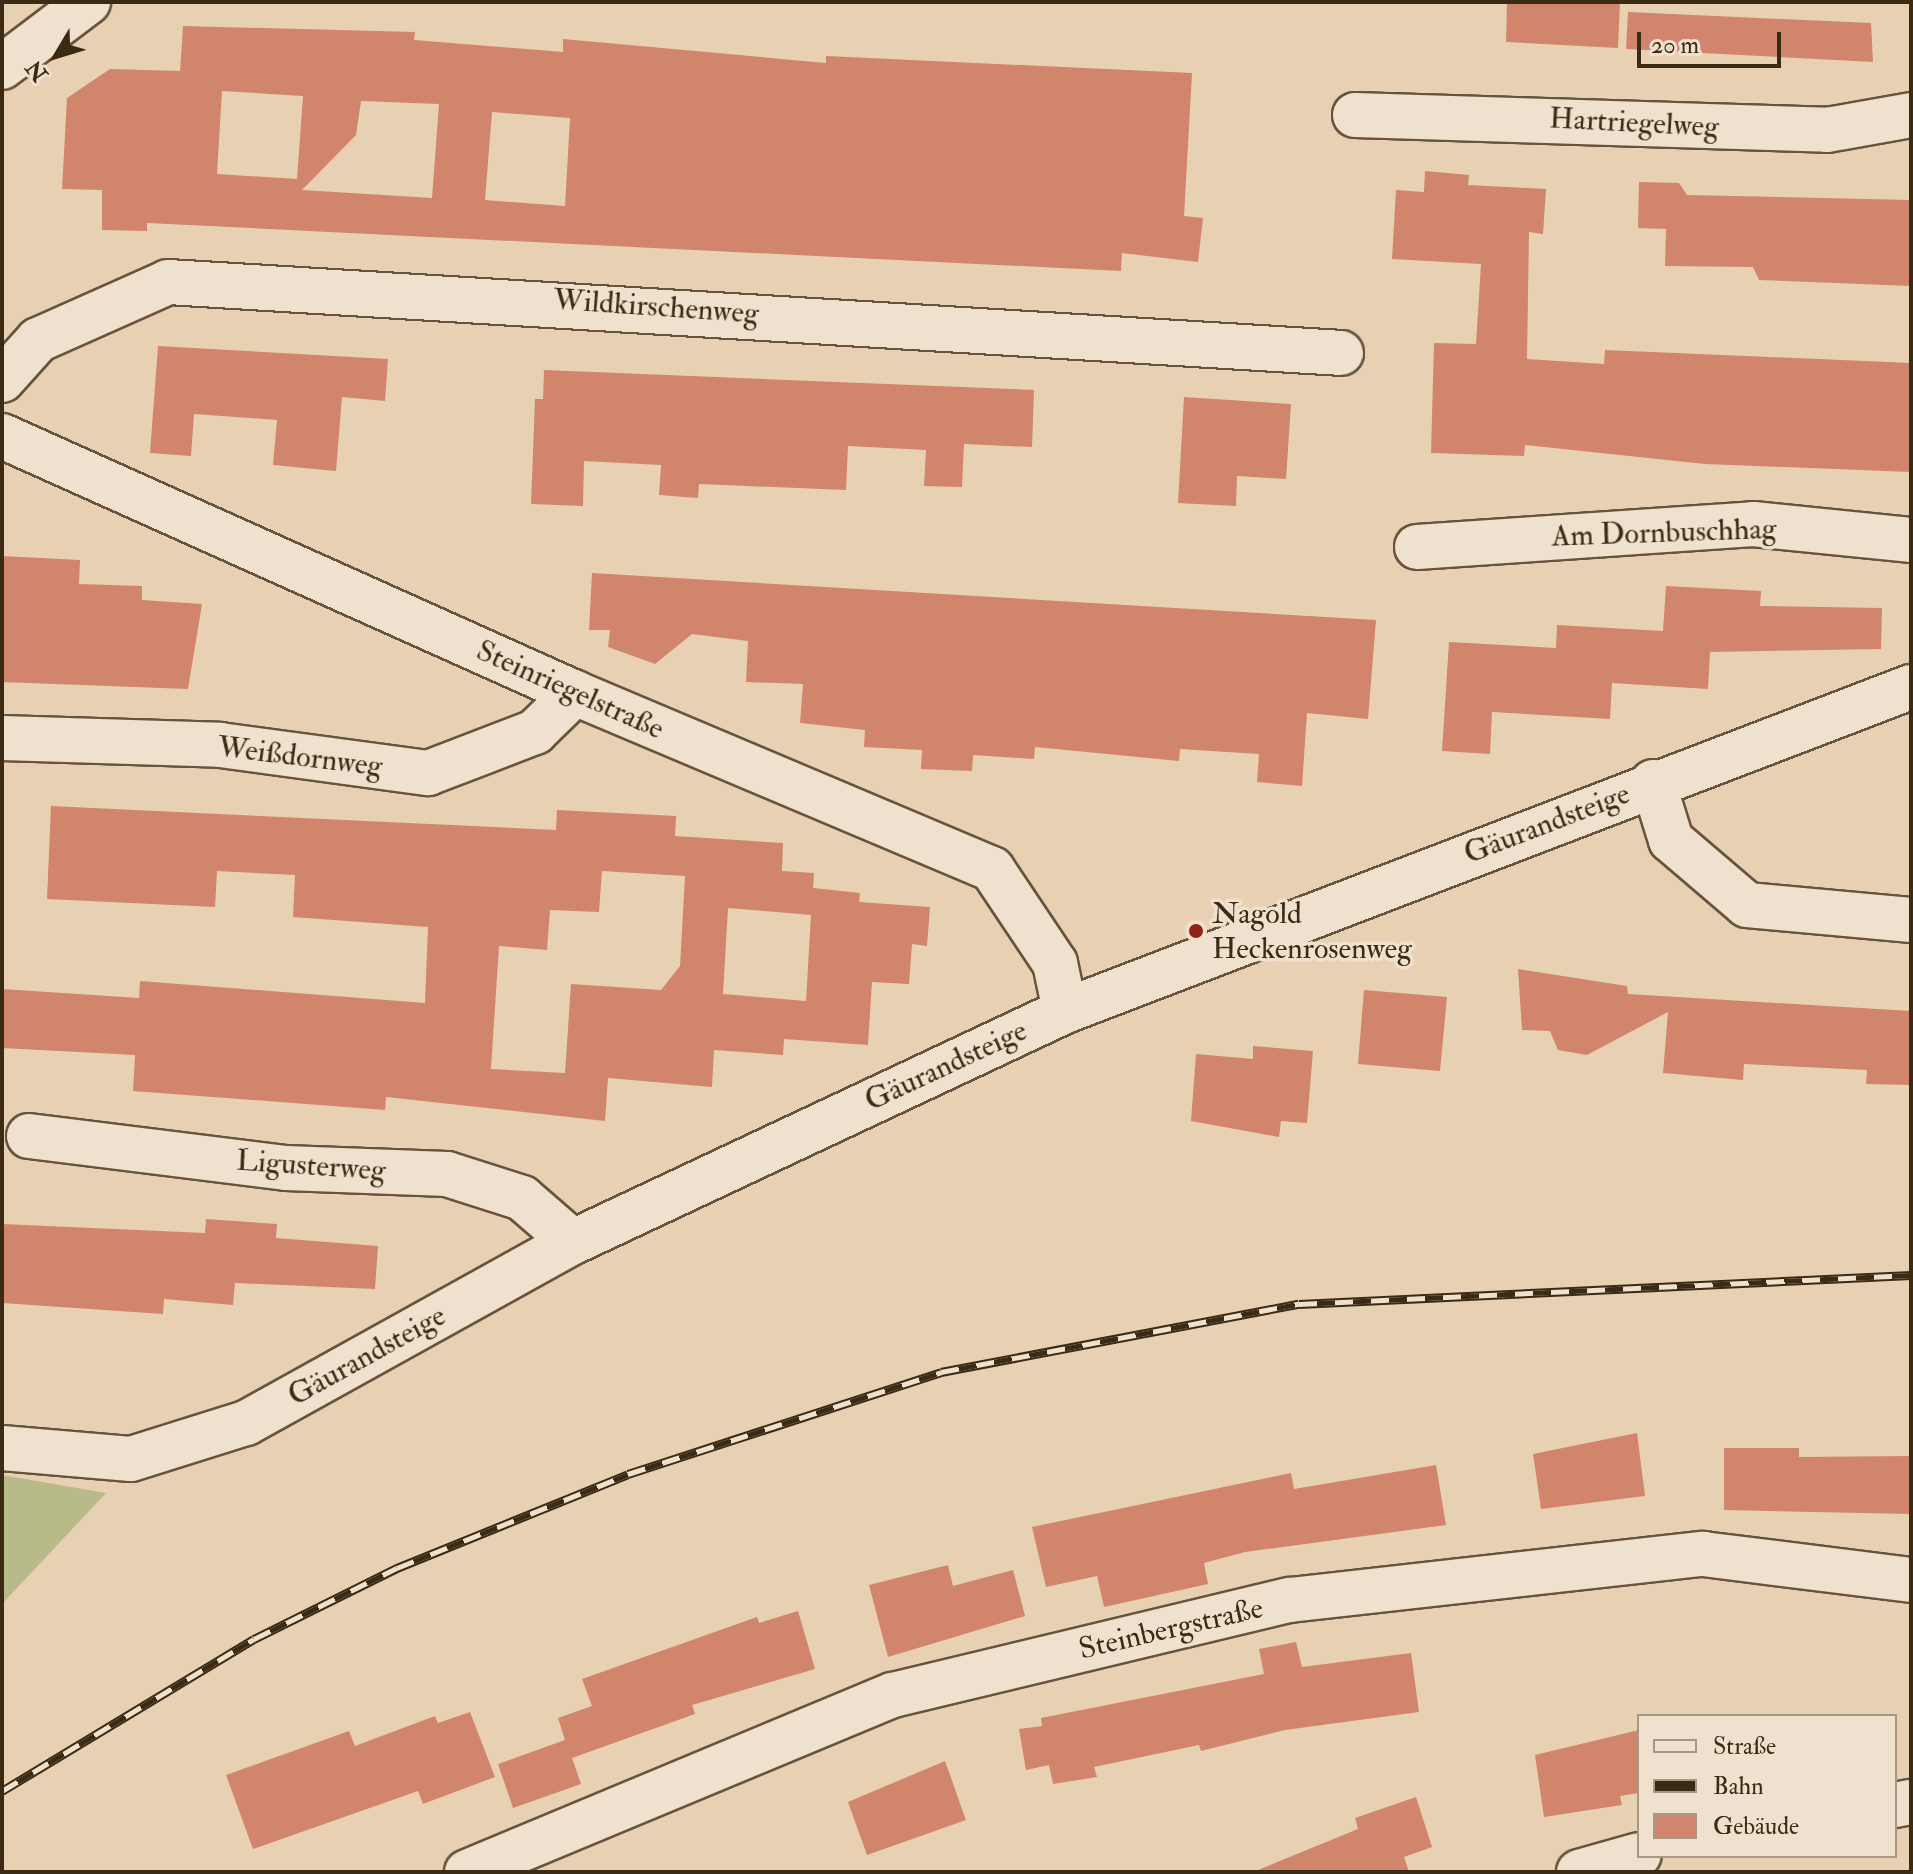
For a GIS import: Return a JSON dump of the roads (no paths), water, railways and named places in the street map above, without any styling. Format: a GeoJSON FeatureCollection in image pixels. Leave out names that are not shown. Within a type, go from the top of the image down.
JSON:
{"type":"FeatureCollection","features":[{"type":"Feature","properties":{"kind":"street"},"geometry":{"type":"LineString","coordinates":[[2,67],[88,2]]}},
{"type":"Feature","properties":{"kind":"street","name":"Hartriegelweg"},"geometry":{"type":"LineString","coordinates":[[1355,115],[1827,130],[1911,115]]}},
{"type":"Feature","properties":{"kind":"street","name":"Wildkirschenweg"},"geometry":{"type":"LineString","coordinates":[[2,380],[38,340],[168,282],[1341,353]]}},
{"type":"Feature","properties":{"kind":"street","name":"Steinriegelstraße"},"geometry":{"type":"LineString","coordinates":[[2,436],[575,693],[992,869],[1055,963],[1065,1011]]}},
{"type":"Feature","properties":{"kind":"street","name":"Am Dornbuschhag"},"geometry":{"type":"LineString","coordinates":[[1417,547],[1753,524],[1911,540]]}},
{"type":"Feature","properties":{"kind":"street","name":"Gäurandsteige"},"geometry":{"type":"LineString","coordinates":[[2,1448],[131,1459],[246,1423],[573,1242],[1065,1011],[1653,782],[1911,687]]}},
{"type":"Feature","properties":{"kind":"street","name":"Weißdornweg"},"geometry":{"type":"LineString","coordinates":[[2,738],[220,745],[428,773],[535,732],[575,693]]}},
{"type":"Feature","properties":{"kind":"street"},"geometry":{"type":"LineString","coordinates":[[1653,782],[1671,840],[1747,905],[1911,920]]}},
{"type":"Feature","properties":{"kind":"street","name":"Ligusterweg"},"geometry":{"type":"LineString","coordinates":[[29,1136],[286,1168],[447,1174],[522,1198],[573,1242]]}},
{"type":"Feature","properties":{"kind":"street","name":"Steinbergstraße"},"geometry":{"type":"LineString","coordinates":[[467,1872],[893,1695],[1290,1600],[1703,1554],[1911,1580]]}},
{"type":"Feature","properties":{"kind":"street"},"geometry":{"type":"LineString","coordinates":[[1579,1872],[1637,1856]]}},
{"type":"Feature","properties":{"kind":"railway"},"geometry":{"type":"LineString","coordinates":[[2,1791],[254,1639],[397,1568],[628,1474],[941,1372],[1299,1304],[1911,1275]]}},
{"type":"Feature","properties":{"kind":"place","name":"Nagold Heckenrosenweg"},"geometry":{"type":"Point","coordinates":[1196,931]}}]}
